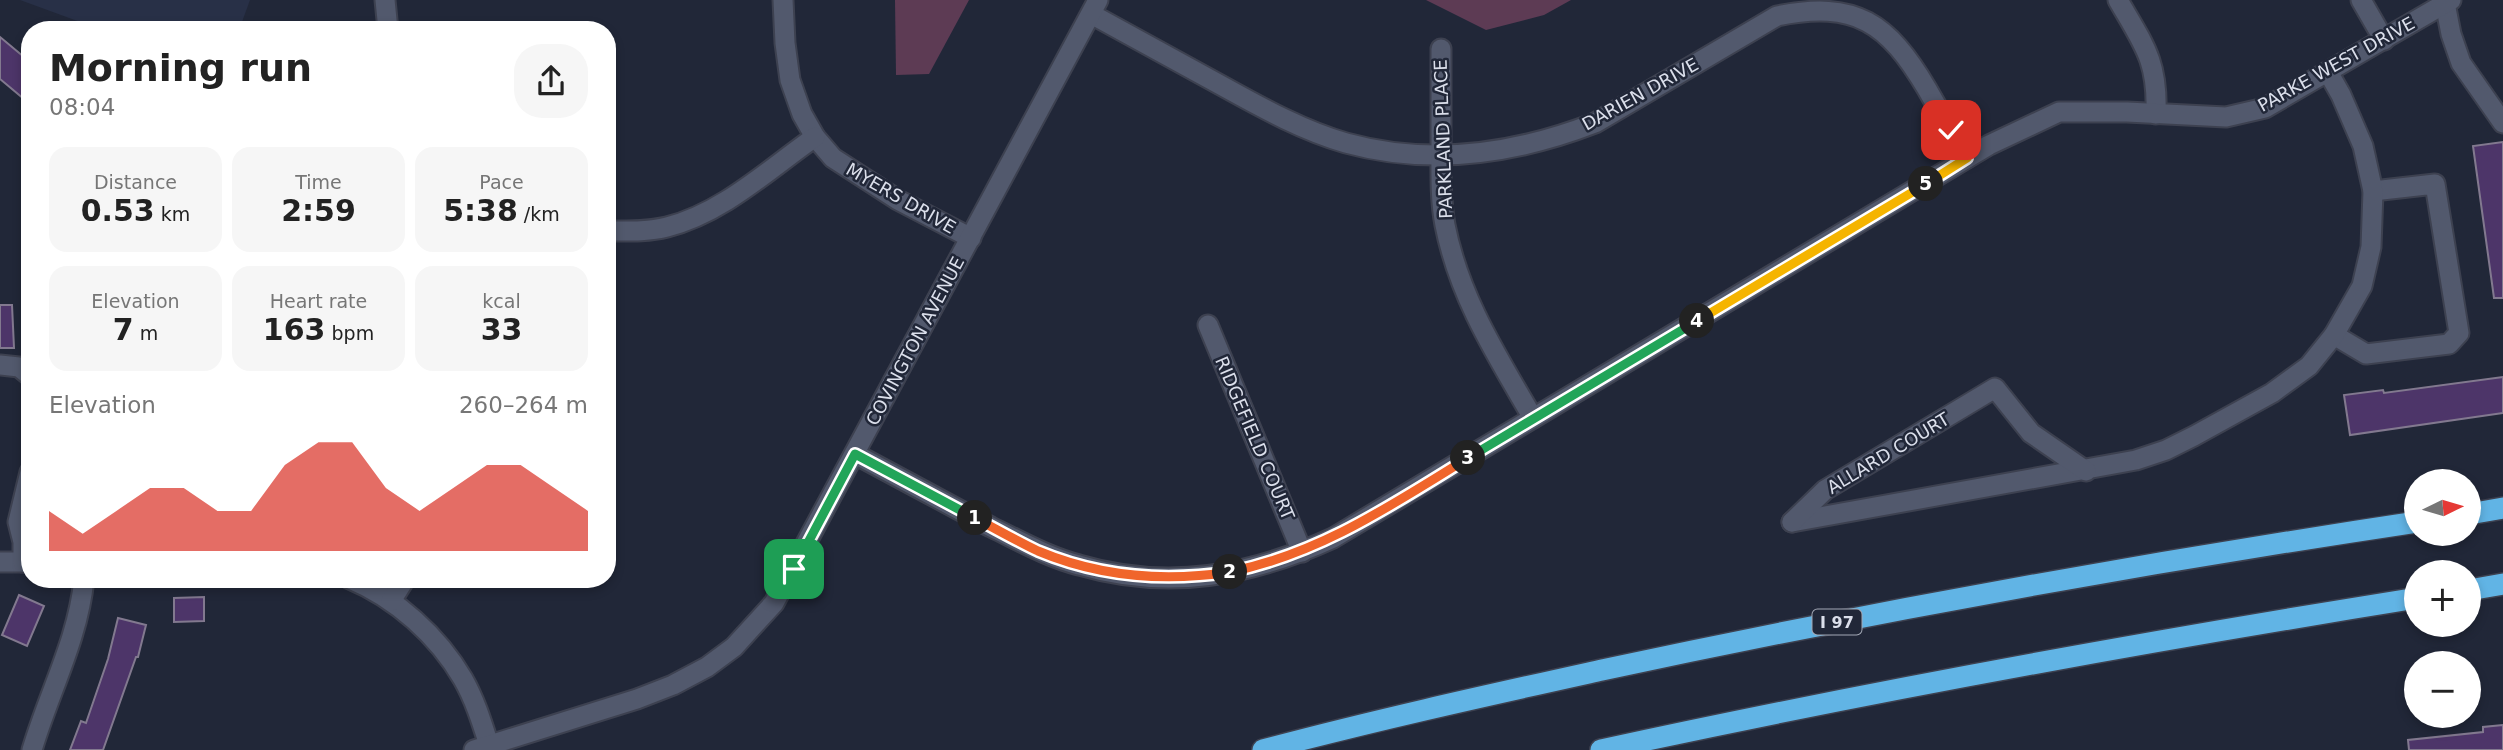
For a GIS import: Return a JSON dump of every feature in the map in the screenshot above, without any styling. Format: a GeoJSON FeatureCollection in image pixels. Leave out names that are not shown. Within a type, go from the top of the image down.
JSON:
{"type":"FeatureCollection","features":[{"type":"Feature","properties":{"kind":"highway"},"geometry":{"type":"LineString","coordinates":[[2482,512],[2503,508]]}},
{"type":"Feature","properties":{"kind":"highway","name":"I 97"},"geometry":{"type":"LineString","coordinates":[[1263,750],[1492,694],[1764,636],[2187,557],[2404,524]]}},
{"type":"Feature","properties":{"kind":"highway"},"geometry":{"type":"LineString","coordinates":[[2481,588],[2503,584]]}},
{"type":"Feature","properties":{"kind":"highway"},"geometry":{"type":"LineString","coordinates":[[1601,750],[1968,675],[2404,600]]}},
{"type":"Feature","properties":{"kind":"street"},"geometry":{"type":"LineString","coordinates":[[385,0],[387,21]]}},
{"type":"Feature","properties":{"kind":"street","name":"MYERS DRIVE"},"geometry":{"type":"LineString","coordinates":[[783,0],[790,80],[802,114],[816,137],[833,158],[898,200],[971,238]]}},
{"type":"Feature","properties":{"kind":"street"},"geometry":{"type":"LineString","coordinates":[[2118,0],[2152,63],[2156,77],[2156,114]]}},
{"type":"Feature","properties":{"kind":"street"},"geometry":{"type":"LineString","coordinates":[[2361,0],[2384,40]]}},
{"type":"Feature","properties":{"kind":"street"},"geometry":{"type":"LineString","coordinates":[[2448,2],[2451,34],[2461,63],[2503,123]]}},
{"type":"Feature","properties":{"kind":"street","name":"PARKE WEST DRIVE"},"geometry":{"type":"LineString","coordinates":[[855,454],[1038,551],[1078,565],[1114,574],[1151,578],[1189,577],[1266,565],[1333,538],[1989,145],[2059,112],[2226,117],[2265,108],[2448,2]]}},
{"type":"Feature","properties":{"kind":"street","name":"DARIEN DRIVE"},"geometry":{"type":"LineString","coordinates":[[1094,7],[1261,107],[1307,129],[1345,143],[1381,150],[1441,156],[1533,144],[1585,127],[1777,16],[1803,8],[1830,7],[1851,11],[1870,19],[1891,35],[1908,56],[1967,158]]}},
{"type":"Feature","properties":{"kind":"street","name":"COVINGTON AVENUE"},"geometry":{"type":"LineString","coordinates":[[482,748],[673,685],[707,667],[734,646],[774,603],[1094,7]]}},
{"type":"Feature","properties":{"kind":"street","name":"PARKLAND PLACE"},"geometry":{"type":"LineString","coordinates":[[1441,49],[1441,156],[1445,223],[1459,275],[1486,338],[1533,418]]}},
{"type":"Feature","properties":{"kind":"street","name":"ALLARD COURT"},"geometry":{"type":"LineString","coordinates":[[2086,471],[2031,433],[1995,388],[1825,489],[1792,522],[2086,471],[2136,460],[2166,450],[2272,393],[2309,366],[2334,335],[2362,286],[2371,247],[2373,191],[2363,146],[2342,95],[2329,72]]}},
{"type":"Feature","properties":{"kind":"street"},"geometry":{"type":"LineString","coordinates":[[616,231],[666,227],[692,219],[720,205],[816,137]]}},
{"type":"Feature","properties":{"kind":"street"},"geometry":{"type":"LineString","coordinates":[[2334,335],[2366,355],[2449,344],[2459,333],[2435,184],[2373,191]]}},
{"type":"Feature","properties":{"kind":"street","name":"RIDGEFIELD COURT"},"geometry":{"type":"LineString","coordinates":[[1208,325],[1302,552]]}},
{"type":"Feature","properties":{"kind":"street"},"geometry":{"type":"LineString","coordinates":[[0,365],[21,369]]}},
{"type":"Feature","properties":{"kind":"street"},"geometry":{"type":"LineString","coordinates":[[21,510],[18,522],[21,534]]}},
{"type":"Feature","properties":{"kind":"street"},"geometry":{"type":"LineString","coordinates":[[0,562],[21,562]]}},
{"type":"Feature","properties":{"kind":"street"},"geometry":{"type":"LineString","coordinates":[[32,750],[74,637],[83,588]]}},
{"type":"Feature","properties":{"kind":"street"},"geometry":{"type":"LineString","coordinates":[[367,588],[391,601],[420,625],[445,652],[473,698],[482,748]]}},
{"type":"Feature","properties":{"kind":"street"},"geometry":{"type":"LineString","coordinates":[[391,601],[399,588]]}},
{"type":"Feature","properties":{"kind":"shaded area"},"geometry":{"type":"Polygon","coordinates":[[[20,0],[250,0],[242,21],[77,21],[20,0]]]}},
{"type":"Feature","properties":{"kind":"shaded area"},"geometry":{"type":"Polygon","coordinates":[[[895,0],[969,0],[929,74],[896,75],[895,0]]]}},
{"type":"Feature","properties":{"kind":"shaded area"},"geometry":{"type":"Polygon","coordinates":[[[1426,0],[1571,0],[1544,15],[1486,30],[1426,0]]]}},
{"type":"Feature","properties":{"kind":"building"},"geometry":{"type":"Polygon","coordinates":[[[0,37],[21,54],[21,96],[0,79],[0,37]]]}},
{"type":"Feature","properties":{"kind":"building"},"geometry":{"type":"Polygon","coordinates":[[[2503,142],[2503,298],[2494,298],[2473,146],[2503,142]]]}},
{"type":"Feature","properties":{"kind":"building"},"geometry":{"type":"Polygon","coordinates":[[[0,305],[12,305],[14,348],[0,348],[0,305]]]}},
{"type":"Feature","properties":{"kind":"building"},"geometry":{"type":"Polygon","coordinates":[[[2503,377],[2503,413],[2350,435],[2344,395],[2383,390],[2384,393],[2503,377]]]}},
{"type":"Feature","properties":{"kind":"building"},"geometry":{"type":"Polygon","coordinates":[[[19,595],[44,606],[27,646],[2,635],[19,595]]]}},
{"type":"Feature","properties":{"kind":"building"},"geometry":{"type":"Polygon","coordinates":[[[204,597],[204,621],[174,622],[174,598],[204,597]]]}},
{"type":"Feature","properties":{"kind":"building"},"geometry":{"type":"Polygon","coordinates":[[[118,618],[146,625],[138,657],[103,750],[70,750],[81,721],[86,723],[108,659],[118,618]]]}},
{"type":"Feature","properties":{"kind":"building"},"geometry":{"type":"Polygon","coordinates":[[[2503,725],[2503,750],[2409,750],[2408,740],[2483,732],[2483,727],[2503,725]]]}},
{"type":"Feature","properties":{"kind":"route"},"geometry":{"type":"LineString","coordinates":[[794,569],[855,454],[1038,551],[1114,574],[1151,578],[1228,573],[1266,565],[1302,552],[1333,538],[1424,485],[1967,158],[1951,130]]}}]}
